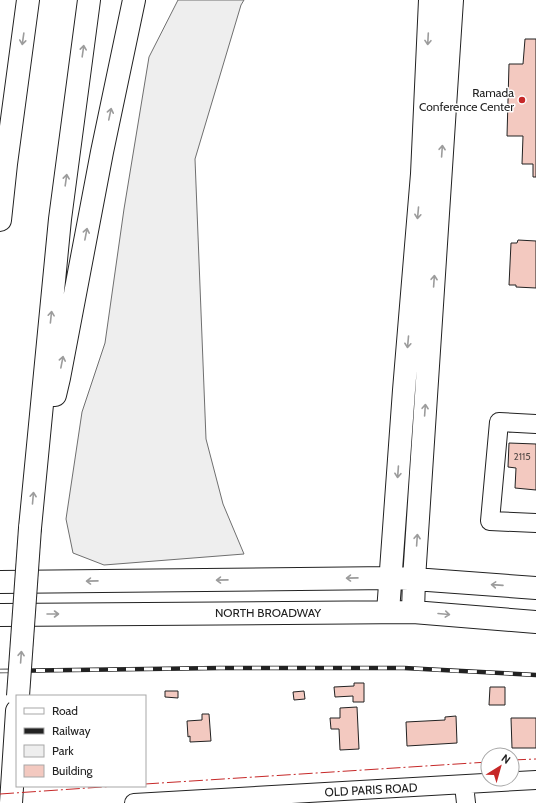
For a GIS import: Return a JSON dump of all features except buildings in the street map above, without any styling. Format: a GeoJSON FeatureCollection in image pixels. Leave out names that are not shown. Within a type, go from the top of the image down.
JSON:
{"type":"FeatureCollection","features":[{"type":"Feature","properties":{"kind":"highway"},"geometry":{"type":"LineString","coordinates":[[0,220],[28,0]]}},
{"type":"Feature","properties":{"kind":"highway"},"geometry":{"type":"LineString","coordinates":[[18,695],[30,528],[60,219],[89,0]]}},
{"type":"Feature","properties":{"kind":"highway"},"geometry":{"type":"LineString","coordinates":[[36,468],[59,378],[102,152],[134,0]]}},
{"type":"Feature","properties":{"kind":"highway"},"geometry":{"type":"LineString","coordinates":[[388,612],[404,390],[422,174],[430,0]]}},
{"type":"Feature","properties":{"kind":"highway"},"geometry":{"type":"LineString","coordinates":[[413,612],[452,0]]}},
{"type":"Feature","properties":{"kind":"highway"},"geometry":{"type":"LineString","coordinates":[[0,582],[390,578],[536,588]]}},
{"type":"Feature","properties":{"kind":"highway","name":"NORTH BROADWAY"},"geometry":{"type":"LineString","coordinates":[[0,615],[413,612],[536,622]]}},
{"type":"Feature","properties":{"kind":"highway"},"geometry":{"type":"LineString","coordinates":[[11,803],[16,726]]}},
{"type":"Feature","properties":{"kind":"street"},"geometry":{"type":"LineString","coordinates":[[536,424],[499,422],[490,521],[536,523]]}},
{"type":"Feature","properties":{"kind":"street","name":"OLD PARIS ROAD"},"geometry":{"type":"LineString","coordinates":[[134,803],[536,780]]}},
{"type":"Feature","properties":{"kind":"street"},"geometry":{"type":"LineString","coordinates":[[464,785],[466,803]]}},
{"type":"Feature","properties":{"kind":"green space"},"geometry":{"type":"Polygon","coordinates":[[[178,0],[244,0],[241,5],[195,159],[206,439],[223,504],[244,554],[104,565],[73,553],[66,519],[82,412],[105,343],[124,209],[149,57],[178,0]]]}},
{"type":"Feature","properties":{"kind":"railway"},"geometry":{"type":"LineString","coordinates":[[0,671],[220,668],[404,668],[536,675]]}},
{"type":"Feature","properties":{"kind":"power"},"geometry":{"type":"LineString","coordinates":[[520,760],[536,759]]}},
{"type":"Feature","properties":{"kind":"power"},"geometry":{"type":"LineString","coordinates":[[146,784],[480,763]]}},
{"type":"Feature","properties":{"kind":"power"},"geometry":{"type":"LineString","coordinates":[[0,794],[102,787]]}},
{"type":"Feature","properties":{"kind":"place","name":"Ramada Conference Center"},"geometry":{"type":"Point","coordinates":[522,100]}}]}
